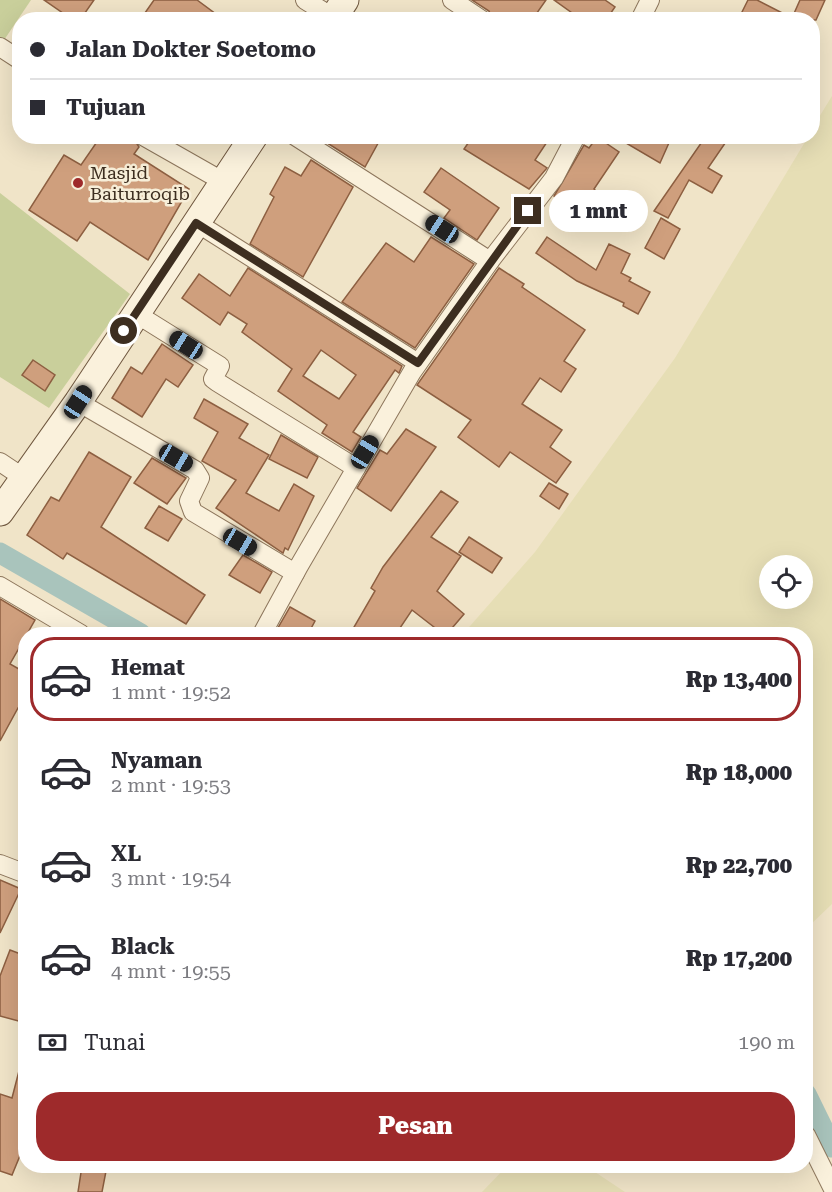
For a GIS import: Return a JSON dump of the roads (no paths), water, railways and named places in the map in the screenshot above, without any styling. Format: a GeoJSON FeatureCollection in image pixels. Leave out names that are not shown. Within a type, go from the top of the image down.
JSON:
{"type":"FeatureCollection","features":[{"type":"Feature","properties":{"kind":"street"},"geometry":{"type":"LineString","coordinates":[[305,0],[337,12]]}},
{"type":"Feature","properties":{"kind":"street"},"geometry":{"type":"LineString","coordinates":[[452,0],[470,12]]}},
{"type":"Feature","properties":{"kind":"street"},"geometry":{"type":"LineString","coordinates":[[157,144],[224,182]]}},
{"type":"Feature","properties":{"kind":"street"},"geometry":{"type":"LineString","coordinates":[[3,508],[78,402],[249,144]]}},
{"type":"Feature","properties":{"kind":"street"},"geometry":{"type":"LineString","coordinates":[[307,144],[490,261]]}},
{"type":"Feature","properties":{"kind":"street"},"geometry":{"type":"LineString","coordinates":[[266,627],[294,573],[418,363],[490,261],[554,178],[572,144]]}},
{"type":"Feature","properties":{"kind":"street"},"geometry":{"type":"LineString","coordinates":[[196,223],[418,363]]}},
{"type":"Feature","properties":{"kind":"street"},"geometry":{"type":"LineString","coordinates":[[135,313],[220,366],[213,379],[217,382],[356,468]]}},
{"type":"Feature","properties":{"kind":"street"},"geometry":{"type":"LineString","coordinates":[[78,402],[195,470],[200,478],[189,501],[193,512],[294,573]]}},
{"type":"Feature","properties":{"kind":"street"},"geometry":{"type":"LineString","coordinates":[[0,462],[24,478]]}},
{"type":"Feature","properties":{"kind":"street"},"geometry":{"type":"LineString","coordinates":[[0,586],[69,627]]}},
{"type":"Feature","properties":{"kind":"street"},"geometry":{"type":"LineString","coordinates":[[0,864],[18,871]]}},
{"type":"Feature","properties":{"kind":"street"},"geometry":{"type":"LineString","coordinates":[[813,1149],[832,1187]]}},
{"type":"Feature","properties":{"kind":"waterway"},"geometry":{"type":"LineString","coordinates":[[0,553],[129,627]]}},
{"type":"Feature","properties":{"kind":"waterway"},"geometry":{"type":"LineString","coordinates":[[813,1108],[832,1147]]}},
{"type":"Feature","properties":{"kind":"place","name":"Masjid Baiturroqib"},"geometry":{"type":"Point","coordinates":[78,183]}}]}
